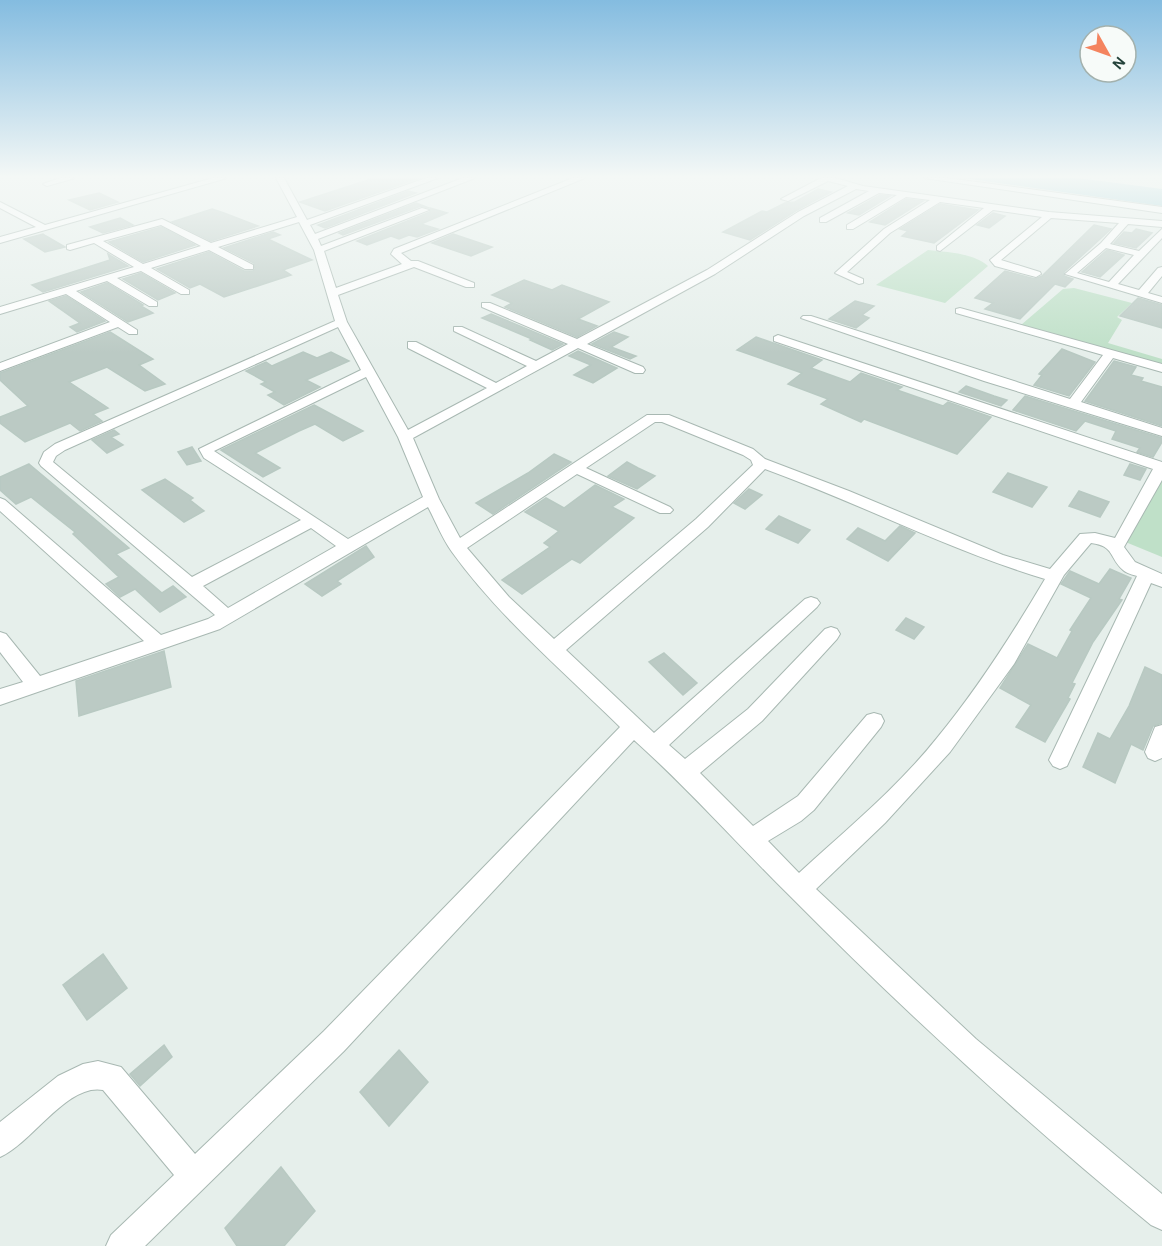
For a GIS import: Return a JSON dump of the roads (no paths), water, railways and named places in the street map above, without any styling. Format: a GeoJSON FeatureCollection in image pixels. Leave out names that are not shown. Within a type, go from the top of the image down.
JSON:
{"type":"FeatureCollection","features":[{"type":"Feature","properties":{"kind":"street"},"geometry":{"type":"LineString","coordinates":[[70,247],[109,236]]}},
{"type":"Feature","properties":{"kind":"street"},"geometry":{"type":"LineString","coordinates":[[189,236],[249,267]]}},
{"type":"Feature","properties":{"kind":"street"},"geometry":{"type":"LineString","coordinates":[[0,311],[210,247],[287,236]]}},
{"type":"Feature","properties":{"kind":"street"},"geometry":{"type":"LineString","coordinates":[[310,236],[340,322],[405,437],[431,499],[458,547],[502,602],[633,727],[685,772],[799,889],[966,1049],[1089,1155],[1162,1214]]}},
{"type":"Feature","properties":{"kind":"street"},"geometry":{"type":"LineString","coordinates":[[410,265],[396,255],[397,251],[434,236]]}},
{"type":"Feature","properties":{"kind":"street"},"geometry":{"type":"LineString","coordinates":[[405,437],[711,272],[767,236]]}},
{"type":"Feature","properties":{"kind":"street"},"geometry":{"type":"LineString","coordinates":[[859,281],[840,273],[881,236]]}},
{"type":"Feature","properties":{"kind":"street"},"geometry":{"type":"LineString","coordinates":[[940,248],[955,236]]}},
{"type":"Feature","properties":{"kind":"street"},"geometry":{"type":"LineString","coordinates":[[1024,236],[995,260],[999,264],[1036,274]]}},
{"type":"Feature","properties":{"kind":"street"},"geometry":{"type":"LineString","coordinates":[[1112,236],[1070,274],[1162,300]]}},
{"type":"Feature","properties":{"kind":"street"},"geometry":{"type":"LineString","coordinates":[[1111,286],[1158,236]]}},
{"type":"Feature","properties":{"kind":"street"},"geometry":{"type":"LineString","coordinates":[[95,240],[185,292]]}},
{"type":"Feature","properties":{"kind":"street"},"geometry":{"type":"LineString","coordinates":[[1104,245],[1141,254]]}},
{"type":"Feature","properties":{"kind":"street"},"geometry":{"type":"LineString","coordinates":[[331,294],[410,265],[422,265],[470,285]]}},
{"type":"Feature","properties":{"kind":"street"},"geometry":{"type":"LineString","coordinates":[[1141,294],[1162,270]]}},
{"type":"Feature","properties":{"kind":"street"},"geometry":{"type":"LineString","coordinates":[[109,278],[153,304]]}},
{"type":"Feature","properties":{"kind":"street"},"geometry":{"type":"LineString","coordinates":[[68,291],[133,332]]}},
{"type":"Feature","properties":{"kind":"street"},"geometry":{"type":"LineString","coordinates":[[486,305],[639,370]]}},
{"type":"Feature","properties":{"kind":"street"},"geometry":{"type":"LineString","coordinates":[[960,311],[1162,368]]}},
{"type":"Feature","properties":{"kind":"street"},"geometry":{"type":"LineString","coordinates":[[807,318],[1072,405],[1162,432]]}},
{"type":"Feature","properties":{"kind":"street"},"geometry":{"type":"LineString","coordinates":[[228,617],[46,463],[48,455],[60,447],[340,322]]}},
{"type":"Feature","properties":{"kind":"street"},"geometry":{"type":"LineString","coordinates":[[0,367],[119,323]]}},
{"type":"Feature","properties":{"kind":"street"},"geometry":{"type":"LineString","coordinates":[[458,329],[536,366]]}},
{"type":"Feature","properties":{"kind":"street"},"geometry":{"type":"LineString","coordinates":[[778,339],[1162,466],[1120,543],[1114,544],[1092,537],[1086,538],[1056,575],[1007,659],[944,746],[877,816],[799,889]]}},
{"type":"Feature","properties":{"kind":"street"},"geometry":{"type":"LineString","coordinates":[[412,345],[496,388]]}},
{"type":"Feature","properties":{"kind":"street"},"geometry":{"type":"LineString","coordinates":[[1072,405],[1110,354]]}},
{"type":"Feature","properties":{"kind":"street"},"geometry":{"type":"LineString","coordinates":[[348,547],[312,521],[209,455],[206,449],[369,371]]}},
{"type":"Feature","properties":{"kind":"street"},"geometry":{"type":"LineString","coordinates":[[458,547],[577,469],[646,420],[659,417],[748,452],[760,462],[844,494],[997,559],[1052,576],[1056,575]]}},
{"type":"Feature","properties":{"kind":"street"},"geometry":{"type":"LineString","coordinates":[[554,650],[702,523],[752,477],[760,462]]}},
{"type":"Feature","properties":{"kind":"street"},"geometry":{"type":"LineString","coordinates":[[577,469],[665,510]]}},
{"type":"Feature","properties":{"kind":"street"},"geometry":{"type":"LineString","coordinates":[[0,697],[201,630],[228,617],[431,499]]}},
{"type":"Feature","properties":{"kind":"street"},"geometry":{"type":"LineString","coordinates":[[0,503],[159,644]]}},
{"type":"Feature","properties":{"kind":"street"},"geometry":{"type":"LineString","coordinates":[[191,585],[312,521]]}},
{"type":"Feature","properties":{"kind":"street"},"geometry":{"type":"LineString","coordinates":[[1060,760],[1154,578],[1129,566],[1114,544]]}},
{"type":"Feature","properties":{"kind":"street"},"geometry":{"type":"LineString","coordinates":[[654,746],[811,603]]}},
{"type":"Feature","properties":{"kind":"street"},"geometry":{"type":"LineString","coordinates":[[685,772],[755,715],[831,634]]}},
{"type":"Feature","properties":{"kind":"street"},"geometry":{"type":"LineString","coordinates":[[0,639],[36,685]]}},
{"type":"Feature","properties":{"kind":"street"},"geometry":{"type":"LineString","coordinates":[[752,839],[793,814],[806,803],[874,721]]}},
{"type":"Feature","properties":{"kind":"street"},"geometry":{"type":"LineString","coordinates":[[122,1246],[334,1041],[633,727]]}},
{"type":"Feature","properties":{"kind":"street"},"geometry":{"type":"LineString","coordinates":[[0,1142],[80,1078],[93,1073],[104,1073],[111,1077],[194,1176]]}}]}
